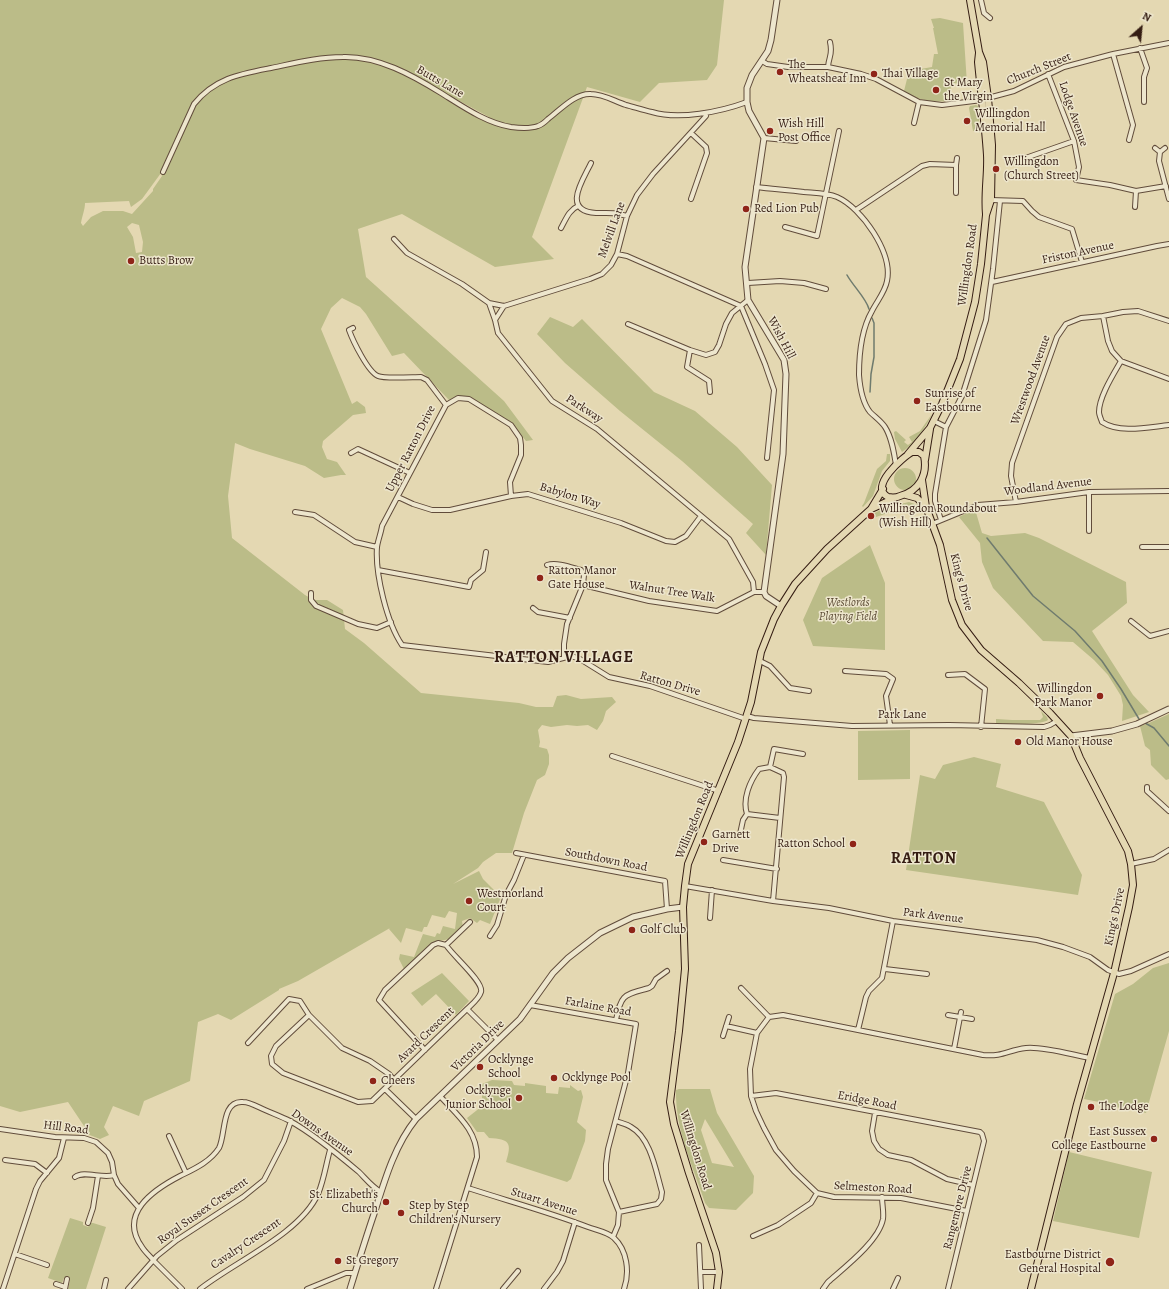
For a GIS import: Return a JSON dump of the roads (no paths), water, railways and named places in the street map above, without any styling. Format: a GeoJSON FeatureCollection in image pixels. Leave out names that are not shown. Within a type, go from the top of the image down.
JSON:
{"type":"FeatureCollection","features":[{"type":"Feature","properties":{"kind":"main road"},"geometry":{"type":"LineString","coordinates":[[970,0],[979,52],[983,62],[987,155],[986,215]]}},
{"type":"Feature","properties":{"kind":"main road","name":"Willingdon Road"},"geometry":{"type":"LineString","coordinates":[[717,1289],[719,1272],[716,1253],[674,1124],[670,1102],[680,1031],[685,969],[683,907],[684,886],[688,864],[738,742],[760,661],[769,632],[780,606],[795,584],[814,562],[871,509],[883,489],[888,472],[906,456],[930,428],[960,359],[975,302],[986,215],[991,200],[992,145],[985,99]]}},
{"type":"Feature","properties":{"kind":"main road","name":"Willingdon Road"},"geometry":{"type":"LineString","coordinates":[[871,509],[915,489],[922,480],[930,428]]}},
{"type":"Feature","properties":{"kind":"main road"},"geometry":{"type":"LineString","coordinates":[[906,456],[912,452],[919,452],[924,456],[925,461]]}},
{"type":"Feature","properties":{"kind":"main road","name":"King's Drive"},"geometry":{"type":"LineString","coordinates":[[922,480],[926,507],[940,545],[952,600],[962,625],[981,650],[1019,683],[1071,736],[1080,758],[1128,851],[1131,864],[1133,885],[1114,973],[1077,1104],[1032,1289]]}},
{"type":"Feature","properties":{"kind":"main road"},"geometry":{"type":"LineString","coordinates":[[883,489],[886,495],[895,498]]}},
{"type":"Feature","properties":{"kind":"main road"},"geometry":{"type":"LineString","coordinates":[[904,495],[917,498],[926,507]]}},
{"type":"Feature","properties":{"kind":"street"},"geometry":{"type":"LineString","coordinates":[[628,324],[690,350],[706,355],[715,352],[732,313],[748,300],[748,283],[745,267],[764,138],[749,111],[746,102],[747,88],[752,75],[768,51],[772,40],[778,0]]}},
{"type":"Feature","properties":{"kind":"street"},"geometry":{"type":"LineString","coordinates":[[981,0],[984,13],[990,18]]}},
{"type":"Feature","properties":{"kind":"street"},"geometry":{"type":"LineString","coordinates":[[828,67],[828,61],[832,52],[830,42]]}},
{"type":"Feature","properties":{"kind":"street","name":"Church Street"},"geometry":{"type":"LineString","coordinates":[[762,61],[767,64],[788,67],[828,67],[876,79],[919,102],[942,105],[985,99],[1014,91],[1064,67],[1113,54],[1169,43]]}},
{"type":"Feature","properties":{"kind":"street"},"geometry":{"type":"LineString","coordinates":[[1140,48],[1147,68],[1144,78],[1144,102]]}},
{"type":"Feature","properties":{"kind":"street"},"geometry":{"type":"LineString","coordinates":[[1113,54],[1133,125],[1129,140]]}},
{"type":"Feature","properties":{"kind":"street","name":"Butts Lane"},"geometry":{"type":"LineString","coordinates":[[163,172],[194,104],[201,95],[212,86],[232,77],[317,59],[343,56],[362,58],[380,63],[421,80],[459,104],[494,122],[510,127],[524,128],[538,126],[575,98],[590,94],[605,97],[653,113],[675,115],[706,113],[727,109],[746,102]]}},
{"type":"Feature","properties":{"kind":"street","name":"Lodge Avenue"},"geometry":{"type":"LineString","coordinates":[[1048,74],[1074,141],[1079,166],[1076,180],[1136,190]]}},
{"type":"Feature","properties":{"kind":"street"},"geometry":{"type":"LineString","coordinates":[[914,123],[919,102]]}},
{"type":"Feature","properties":{"kind":"street","name":"Melvill Lane"},"geometry":{"type":"LineString","coordinates":[[504,306],[602,274],[611,265],[617,254],[627,216],[636,195],[653,174],[706,116],[706,113]]}},
{"type":"Feature","properties":{"kind":"street"},"geometry":{"type":"LineString","coordinates":[[785,227],[817,236],[839,131]]}},
{"type":"Feature","properties":{"kind":"street"},"geometry":{"type":"LineString","coordinates":[[691,133],[706,147],[707,153],[691,199]]}},
{"type":"Feature","properties":{"kind":"street"},"geometry":{"type":"LineString","coordinates":[[764,138],[796,141]]}},
{"type":"Feature","properties":{"kind":"street"},"geometry":{"type":"LineString","coordinates":[[1017,161],[1074,141]]}},
{"type":"Feature","properties":{"kind":"street"},"geometry":{"type":"LineString","coordinates":[[1155,148],[1160,152]]}},
{"type":"Feature","properties":{"kind":"street"},"geometry":{"type":"LineString","coordinates":[[1165,148],[1160,152],[1159,161],[1169,199]]}},
{"type":"Feature","properties":{"kind":"street"},"geometry":{"type":"LineString","coordinates":[[956,193],[957,158]]}},
{"type":"Feature","properties":{"kind":"street"},"geometry":{"type":"LineString","coordinates":[[591,163],[576,193],[578,206],[589,212],[616,213],[627,216]]}},
{"type":"Feature","properties":{"kind":"street"},"geometry":{"type":"LineString","coordinates":[[856,210],[922,166],[930,164],[956,165]]}},
{"type":"Feature","properties":{"kind":"street"},"geometry":{"type":"LineString","coordinates":[[1135,207],[1136,190],[1166,186]]}},
{"type":"Feature","properties":{"kind":"street"},"geometry":{"type":"LineString","coordinates":[[756,187],[825,194],[838,198],[856,210],[877,239],[884,254],[888,271],[887,282],[862,334],[859,369],[861,390],[865,403],[870,412],[885,428],[890,436],[896,465]]}},
{"type":"Feature","properties":{"kind":"street"},"geometry":{"type":"LineString","coordinates":[[991,200],[1023,201],[1039,217],[1072,229],[1082,262]]}},
{"type":"Feature","properties":{"kind":"street"},"geometry":{"type":"LineString","coordinates":[[941,520],[935,501],[935,494],[946,427],[962,396],[986,320],[992,282],[1000,201]]}},
{"type":"Feature","properties":{"kind":"street"},"geometry":{"type":"LineString","coordinates":[[561,228],[572,208],[578,206]]}},
{"type":"Feature","properties":{"kind":"street"},"geometry":{"type":"LineString","coordinates":[[394,239],[407,253],[462,284],[489,303],[504,306],[495,320]]}},
{"type":"Feature","properties":{"kind":"street","name":"Friston Avenue"},"geometry":{"type":"LineString","coordinates":[[992,282],[1169,244]]}},
{"type":"Feature","properties":{"kind":"street"},"geometry":{"type":"LineString","coordinates":[[617,254],[627,256],[740,306],[765,364],[774,390],[767,458]]}},
{"type":"Feature","properties":{"kind":"street"},"geometry":{"type":"LineString","coordinates":[[748,283],[780,281],[804,283],[826,290]]}},
{"type":"Feature","properties":{"kind":"street","name":"Wish Hill"},"geometry":{"type":"LineString","coordinates":[[748,300],[784,360],[786,374],[783,454],[764,592]]}},
{"type":"Feature","properties":{"kind":"street","name":"Parkway"},"geometry":{"type":"LineString","coordinates":[[489,303],[498,333],[552,401],[597,429],[729,539],[752,582],[754,592]]}},
{"type":"Feature","properties":{"kind":"street","name":"Wrestwood Avenue"},"geometry":{"type":"LineString","coordinates":[[1016,502],[1010,476],[1012,463],[1057,336],[1066,324],[1081,318],[1138,311],[1169,322]]}},
{"type":"Feature","properties":{"kind":"street"},"geometry":{"type":"LineString","coordinates":[[1103,316],[1108,341],[1112,351],[1121,362],[1169,379]]}},
{"type":"Feature","properties":{"kind":"street"},"geometry":{"type":"LineString","coordinates":[[353,328],[349,330],[354,344],[373,373],[379,377],[421,377],[427,380],[446,405]]}},
{"type":"Feature","properties":{"kind":"street"},"geometry":{"type":"LineString","coordinates":[[690,350],[687,367],[709,381],[710,392]]}},
{"type":"Feature","properties":{"kind":"street"},"geometry":{"type":"LineString","coordinates":[[1121,362],[1109,382],[1102,399],[1099,413],[1102,422],[1113,426],[1129,428],[1169,425]]}},
{"type":"Feature","properties":{"kind":"street","name":"Upper Ratton Drive"},"geometry":{"type":"LineString","coordinates":[[402,645],[396,637],[382,591],[378,570],[377,547],[382,526],[446,405],[458,398],[469,399],[512,425],[520,438],[521,455],[510,482],[511,496]]}},
{"type":"Feature","properties":{"kind":"street"},"geometry":{"type":"LineString","coordinates":[[934,421],[946,427]]}},
{"type":"Feature","properties":{"kind":"street"},"geometry":{"type":"LineString","coordinates":[[350,453],[358,447],[410,473]]}},
{"type":"Feature","properties":{"kind":"street"},"geometry":{"type":"LineString","coordinates":[[893,451],[906,456]]}},
{"type":"Feature","properties":{"kind":"street","name":"Woodland Avenue"},"geometry":{"type":"LineString","coordinates":[[932,524],[978,505],[1016,502],[1089,492],[1169,491]]}},
{"type":"Feature","properties":{"kind":"street"},"geometry":{"type":"LineString","coordinates":[[1089,492],[1089,531]]}},
{"type":"Feature","properties":{"kind":"street","name":"Babylon Way"},"geometry":{"type":"LineString","coordinates":[[398,497],[432,510],[450,510],[511,496],[528,494],[621,523],[666,541],[675,542],[686,536],[701,516]]}},
{"type":"Feature","properties":{"kind":"street"},"geometry":{"type":"LineString","coordinates":[[295,512],[314,515],[355,542],[377,547]]}},
{"type":"Feature","properties":{"kind":"street"},"geometry":{"type":"LineString","coordinates":[[1142,547],[1169,547]]}},
{"type":"Feature","properties":{"kind":"street"},"geometry":{"type":"LineString","coordinates":[[378,570],[469,587],[471,580],[483,570],[486,552]]}},
{"type":"Feature","properties":{"kind":"street"},"geometry":{"type":"LineString","coordinates":[[547,565],[567,566],[581,570],[584,575],[583,585],[567,624],[564,657]]}},
{"type":"Feature","properties":{"kind":"street","name":"Walnut Tree Walk"},"geometry":{"type":"LineString","coordinates":[[583,585],[650,601],[717,611],[754,592]]}},
{"type":"Feature","properties":{"kind":"street"},"geometry":{"type":"LineString","coordinates":[[754,592],[764,592],[766,596],[780,606]]}},
{"type":"Feature","properties":{"kind":"street"},"geometry":{"type":"LineString","coordinates":[[311,593],[311,600],[316,606],[358,624],[377,628],[391,622]]}},
{"type":"Feature","properties":{"kind":"street"},"geometry":{"type":"LineString","coordinates":[[533,608],[538,612],[570,618]]}},
{"type":"Feature","properties":{"kind":"street"},"geometry":{"type":"LineString","coordinates":[[1130,621],[1150,636],[1169,631]]}},
{"type":"Feature","properties":{"kind":"street","name":"Ratton Drive"},"geometry":{"type":"LineString","coordinates":[[402,645],[548,662],[571,656],[580,659],[609,677],[650,686],[746,717]]}},
{"type":"Feature","properties":{"kind":"street"},"geometry":{"type":"LineString","coordinates":[[760,661],[770,666],[790,688],[809,691]]}},
{"type":"Feature","properties":{"kind":"street"},"geometry":{"type":"LineString","coordinates":[[845,672],[886,674],[893,679],[886,696],[890,725]]}},
{"type":"Feature","properties":{"kind":"street"},"geometry":{"type":"LineString","coordinates":[[948,675],[965,674],[985,689],[981,727]]}},
{"type":"Feature","properties":{"kind":"street"},"geometry":{"type":"LineString","coordinates":[[1071,736],[1112,731],[1137,724],[1169,709]]}},
{"type":"Feature","properties":{"kind":"street","name":"Park Lane"},"geometry":{"type":"LineString","coordinates":[[746,717],[830,725],[949,725],[981,727],[1044,727],[1057,721]]}},
{"type":"Feature","properties":{"kind":"street"},"geometry":{"type":"LineString","coordinates":[[770,767],[774,749],[803,754]]}},
{"type":"Feature","properties":{"kind":"street"},"geometry":{"type":"LineString","coordinates":[[612,756],[719,791]]}},
{"type":"Feature","properties":{"kind":"street"},"geometry":{"type":"LineString","coordinates":[[740,834],[743,820],[747,814],[745,805],[750,785],[759,769],[770,767],[783,773],[784,777],[773,901]]}},
{"type":"Feature","properties":{"kind":"street"},"geometry":{"type":"LineString","coordinates":[[1147,787],[1148,791],[1169,811]]}},
{"type":"Feature","properties":{"kind":"street"},"geometry":{"type":"LineString","coordinates":[[747,814],[780,818]]}},
{"type":"Feature","properties":{"kind":"street"},"geometry":{"type":"LineString","coordinates":[[1131,864],[1154,858],[1169,850]]}},
{"type":"Feature","properties":{"kind":"street","name":"Southdown Road"},"geometry":{"type":"LineString","coordinates":[[516,853],[665,881],[667,909]]}},
{"type":"Feature","properties":{"kind":"street"},"geometry":{"type":"LineString","coordinates":[[490,936],[497,925],[506,894],[514,880],[524,855]]}},
{"type":"Feature","properties":{"kind":"street"},"geometry":{"type":"LineString","coordinates":[[723,860],[776,869]]}},
{"type":"Feature","properties":{"kind":"street","name":"Park Avenue"},"geometry":{"type":"LineString","coordinates":[[684,886],[773,901],[829,908],[893,922],[1038,940],[1090,957],[1114,973]]}},
{"type":"Feature","properties":{"kind":"street"},"geometry":{"type":"LineString","coordinates":[[710,918],[712,890]]}},
{"type":"Feature","properties":{"kind":"street","name":"Victoria Drive"},"geometry":{"type":"LineString","coordinates":[[350,1289],[381,1192],[402,1138],[416,1119],[520,1018],[553,973],[568,958],[600,933],[633,917],[683,907]]}},
{"type":"Feature","properties":{"kind":"street"},"geometry":{"type":"LineString","coordinates":[[425,1050],[379,1000],[385,990],[433,945],[438,943],[446,945],[470,922]]}},
{"type":"Feature","properties":{"kind":"street"},"geometry":{"type":"LineString","coordinates":[[858,1030],[866,997],[869,991],[882,978],[885,970],[893,922]]}},
{"type":"Feature","properties":{"kind":"street","name":"Avard Crescent"},"geometry":{"type":"LineString","coordinates":[[309,1015],[276,1046],[271,1056],[272,1064],[283,1073],[358,1102],[372,1101],[467,1009],[481,993],[481,986],[478,981],[446,945]]}},
{"type":"Feature","properties":{"kind":"street"},"geometry":{"type":"LineString","coordinates":[[1114,973],[1125,974],[1169,954]]}},
{"type":"Feature","properties":{"kind":"street"},"geometry":{"type":"LineString","coordinates":[[885,970],[927,974]]}},
{"type":"Feature","properties":{"kind":"street"},"geometry":{"type":"LineString","coordinates":[[616,1020],[621,1000],[627,995],[649,988],[656,979],[667,971]]}},
{"type":"Feature","properties":{"kind":"street"},"geometry":{"type":"LineString","coordinates":[[741,988],[769,1017],[783,1015],[994,1056],[1026,1048],[1033,1048],[1090,1058]]}},
{"type":"Feature","properties":{"kind":"street"},"geometry":{"type":"LineString","coordinates":[[248,1043],[289,999],[300,1001],[309,1015],[342,1048],[370,1061],[389,1074],[394,1080]]}},
{"type":"Feature","properties":{"kind":"street","name":"Farlaine Road"},"geometry":{"type":"LineString","coordinates":[[530,1005],[636,1024],[628,1073],[608,1149],[606,1164],[606,1180],[619,1212]]}},
{"type":"Feature","properties":{"kind":"street"},"geometry":{"type":"LineString","coordinates":[[467,1009],[498,1040]]}},
{"type":"Feature","properties":{"kind":"street"},"geometry":{"type":"LineString","coordinates":[[954,1049],[961,1012]]}},
{"type":"Feature","properties":{"kind":"street"},"geometry":{"type":"LineString","coordinates":[[948,1015],[972,1020]]}},
{"type":"Feature","properties":{"kind":"street"},"geometry":{"type":"LineString","coordinates":[[723,1036],[729,1017]]}},
{"type":"Feature","properties":{"kind":"street","name":"Selmeston Road"},"geometry":{"type":"LineString","coordinates":[[769,1017],[757,1032],[750,1069],[751,1096],[756,1111],[776,1150],[794,1171],[817,1193],[834,1197],[901,1198],[967,1211]]}},
{"type":"Feature","properties":{"kind":"street"},"geometry":{"type":"LineString","coordinates":[[726,1026],[757,1032]]}},
{"type":"Feature","properties":{"kind":"street"},"geometry":{"type":"LineString","coordinates":[[385,1089],[416,1119]]}},
{"type":"Feature","properties":{"kind":"street","name":"Eridge Road"},"geometry":{"type":"LineString","coordinates":[[751,1096],[776,1093],[980,1132]]}},
{"type":"Feature","properties":{"kind":"street"},"geometry":{"type":"LineString","coordinates":[[436,1289],[477,1157],[474,1137],[469,1128],[440,1096]]}},
{"type":"Feature","properties":{"kind":"street","name":"Downs Avenue"},"geometry":{"type":"LineString","coordinates":[[186,1173],[202,1165],[214,1154],[222,1141],[227,1111],[230,1106],[244,1101],[290,1121],[359,1172],[375,1189],[381,1192]]}},
{"type":"Feature","properties":{"kind":"street"},"geometry":{"type":"LineString","coordinates":[[875,1113],[872,1132],[874,1141],[879,1148],[888,1154],[911,1160],[947,1178],[973,1185]]}},
{"type":"Feature","properties":{"kind":"street","name":"Royal Sussex Crescent"},"geometry":{"type":"LineString","coordinates":[[128,1289],[154,1260],[177,1240],[243,1198],[264,1180],[284,1141],[290,1121]]}},
{"type":"Feature","properties":{"kind":"street"},"geometry":{"type":"LineString","coordinates":[[616,1122],[632,1127],[641,1136],[648,1147],[662,1192],[661,1199],[658,1204],[619,1212],[618,1225],[613,1237],[622,1248],[627,1260],[626,1283],[624,1289]]}},
{"type":"Feature","properties":{"kind":"street","name":"Hill Road"},"geometry":{"type":"LineString","coordinates":[[0,1129],[64,1138],[84,1138],[96,1142],[108,1153],[118,1184],[140,1208]]}},
{"type":"Feature","properties":{"kind":"street","name":"Rangemore Drive"},"geometry":{"type":"LineString","coordinates":[[948,1289],[984,1141],[980,1132]]}},
{"type":"Feature","properties":{"kind":"street"},"geometry":{"type":"LineString","coordinates":[[169,1136],[186,1173],[166,1184],[144,1201],[136,1214],[134,1225],[136,1237],[142,1248],[182,1289]]}},
{"type":"Feature","properties":{"kind":"street"},"geometry":{"type":"LineString","coordinates":[[3,1289],[36,1189],[59,1158],[64,1138]]}},
{"type":"Feature","properties":{"kind":"street","name":"Cavalry Crescent"},"geometry":{"type":"LineString","coordinates":[[200,1289],[215,1277],[286,1232],[307,1210],[318,1194],[330,1150]]}},
{"type":"Feature","properties":{"kind":"street"},"geometry":{"type":"LineString","coordinates":[[5,1160],[36,1164],[47,1173]]}},
{"type":"Feature","properties":{"kind":"street"},"geometry":{"type":"LineString","coordinates":[[75,1177],[80,1174],[105,1177],[114,1175]]}},
{"type":"Feature","properties":{"kind":"street"},"geometry":{"type":"LineString","coordinates":[[88,1223],[93,1219],[98,1176]]}},
{"type":"Feature","properties":{"kind":"street","name":"Stuart Avenue"},"geometry":{"type":"LineString","coordinates":[[468,1188],[575,1222],[613,1237]]}},
{"type":"Feature","properties":{"kind":"street"},"geometry":{"type":"LineString","coordinates":[[753,1236],[778,1225],[811,1203],[817,1193]]}},
{"type":"Feature","properties":{"kind":"street"},"geometry":{"type":"LineString","coordinates":[[823,1289],[872,1242],[879,1231],[883,1219],[882,1197]]}},
{"type":"Feature","properties":{"kind":"street"},"geometry":{"type":"LineString","coordinates":[[544,1289],[557,1272],[563,1261],[575,1222]]}},
{"type":"Feature","properties":{"kind":"street"},"geometry":{"type":"LineString","coordinates":[[699,1245],[701,1289]]}},
{"type":"Feature","properties":{"kind":"street"},"geometry":{"type":"LineString","coordinates":[[15,1254],[47,1265]]}},
{"type":"Feature","properties":{"kind":"street"},"geometry":{"type":"LineString","coordinates":[[503,1289],[518,1271]]}},
{"type":"Feature","properties":{"kind":"street"},"geometry":{"type":"LineString","coordinates":[[700,1272],[719,1272]]}},
{"type":"Feature","properties":{"kind":"street"},"geometry":{"type":"LineString","coordinates":[[308,1289],[346,1273],[355,1273]]}},
{"type":"Feature","properties":{"kind":"street"},"geometry":{"type":"LineString","coordinates":[[893,1289],[898,1278]]}},
{"type":"Feature","properties":{"kind":"street"},"geometry":{"type":"LineString","coordinates":[[56,1284],[65,1288],[67,1279]]}},
{"type":"Feature","properties":{"kind":"street"},"geometry":{"type":"LineString","coordinates":[[104,1289],[106,1280]]}},
{"type":"Feature","properties":{"kind":"waterway"},"geometry":{"type":"LineString","coordinates":[[847,275],[869,309]]}},
{"type":"Feature","properties":{"kind":"waterway"},"geometry":{"type":"LineString","coordinates":[[870,392],[874,357],[874,323],[872,318]]}},
{"type":"Feature","properties":{"kind":"waterway"},"geometry":{"type":"LineString","coordinates":[[987,538],[1033,596],[1075,631],[1102,661],[1139,719]]}},
{"type":"Feature","properties":{"kind":"waterway"},"geometry":{"type":"LineString","coordinates":[[1145,723],[1154,728],[1169,746]]}},
{"type":"Feature","properties":{"kind":"place","name":"The Wheatsheaf Inn"},"geometry":{"type":"Point","coordinates":[780,72]}},
{"type":"Feature","properties":{"kind":"place","name":"Thai Village"},"geometry":{"type":"Point","coordinates":[874,74]}},
{"type":"Feature","properties":{"kind":"place","name":"St Mary the Virgin"},"geometry":{"type":"Point","coordinates":[936,90]}},
{"type":"Feature","properties":{"kind":"place","name":"Willingdon Memorial Hall"},"geometry":{"type":"Point","coordinates":[967,121]}},
{"type":"Feature","properties":{"kind":"place","name":"Wish Hill Post Office"},"geometry":{"type":"Point","coordinates":[770,131]}},
{"type":"Feature","properties":{"kind":"place","name":"Willingdon (Church Street)"},"geometry":{"type":"Point","coordinates":[996,169]}},
{"type":"Feature","properties":{"kind":"place","name":"Red Lion Pub"},"geometry":{"type":"Point","coordinates":[746,209]}},
{"type":"Feature","properties":{"kind":"place","name":"Butts Brow"},"geometry":{"type":"Point","coordinates":[131,261]}},
{"type":"Feature","properties":{"kind":"place","name":"Sunrise of Eastbourne"},"geometry":{"type":"Point","coordinates":[917,401]}},
{"type":"Feature","properties":{"kind":"place","name":"Willingdon Roundabout (Wish Hill)"},"geometry":{"type":"Point","coordinates":[871,516]}},
{"type":"Feature","properties":{"kind":"place","name":"Ratton Manor Gate House"},"geometry":{"type":"Point","coordinates":[540,578]}},
{"type":"Feature","properties":{"kind":"place","name":"Willingdon Park Manor"},"geometry":{"type":"Point","coordinates":[1100,696]}},
{"type":"Feature","properties":{"kind":"place","name":"Old Manor House"},"geometry":{"type":"Point","coordinates":[1018,742]}},
{"type":"Feature","properties":{"kind":"place","name":"Garnett Drive"},"geometry":{"type":"Point","coordinates":[704,842]}},
{"type":"Feature","properties":{"kind":"place","name":"Ratton School"},"geometry":{"type":"Point","coordinates":[853,844]}},
{"type":"Feature","properties":{"kind":"place","name":"Westmorland Court"},"geometry":{"type":"Point","coordinates":[469,901]}},
{"type":"Feature","properties":{"kind":"place","name":"Golf Club"},"geometry":{"type":"Point","coordinates":[632,930]}},
{"type":"Feature","properties":{"kind":"place","name":"Ocklynge School"},"geometry":{"type":"Point","coordinates":[480,1067]}},
{"type":"Feature","properties":{"kind":"place","name":"Ocklynge Pool"},"geometry":{"type":"Point","coordinates":[554,1078]}},
{"type":"Feature","properties":{"kind":"place","name":"Cheers"},"geometry":{"type":"Point","coordinates":[373,1081]}},
{"type":"Feature","properties":{"kind":"place","name":"Ocklynge Junior School"},"geometry":{"type":"Point","coordinates":[519,1098]}},
{"type":"Feature","properties":{"kind":"place","name":"The Lodge"},"geometry":{"type":"Point","coordinates":[1091,1107]}},
{"type":"Feature","properties":{"kind":"place","name":"East Sussex College Eastbourne"},"geometry":{"type":"Point","coordinates":[1154,1139]}},
{"type":"Feature","properties":{"kind":"place","name":"St. Elizabeth's Church"},"geometry":{"type":"Point","coordinates":[386,1202]}},
{"type":"Feature","properties":{"kind":"place","name":"Step by Step Children's Nursery"},"geometry":{"type":"Point","coordinates":[401,1213]}},
{"type":"Feature","properties":{"kind":"place","name":"St Gregory"},"geometry":{"type":"Point","coordinates":[338,1261]}},
{"type":"Feature","properties":{"kind":"place","name":"Eastbourne District General Hospital"},"geometry":{"type":"Point","coordinates":[1110,1262]}},
{"type":"Feature","properties":{"kind":"district","name":"RATTON VILLAGE"},"geometry":{"type":"Point","coordinates":[564,658]}},
{"type":"Feature","properties":{"kind":"district","name":"RATTON"},"geometry":{"type":"Point","coordinates":[924,859]}},
{"type":"Feature","properties":{"kind":"park label","name":"Westlords Playing Field"},"geometry":{"type":"Point","coordinates":[848,610]}}]}
